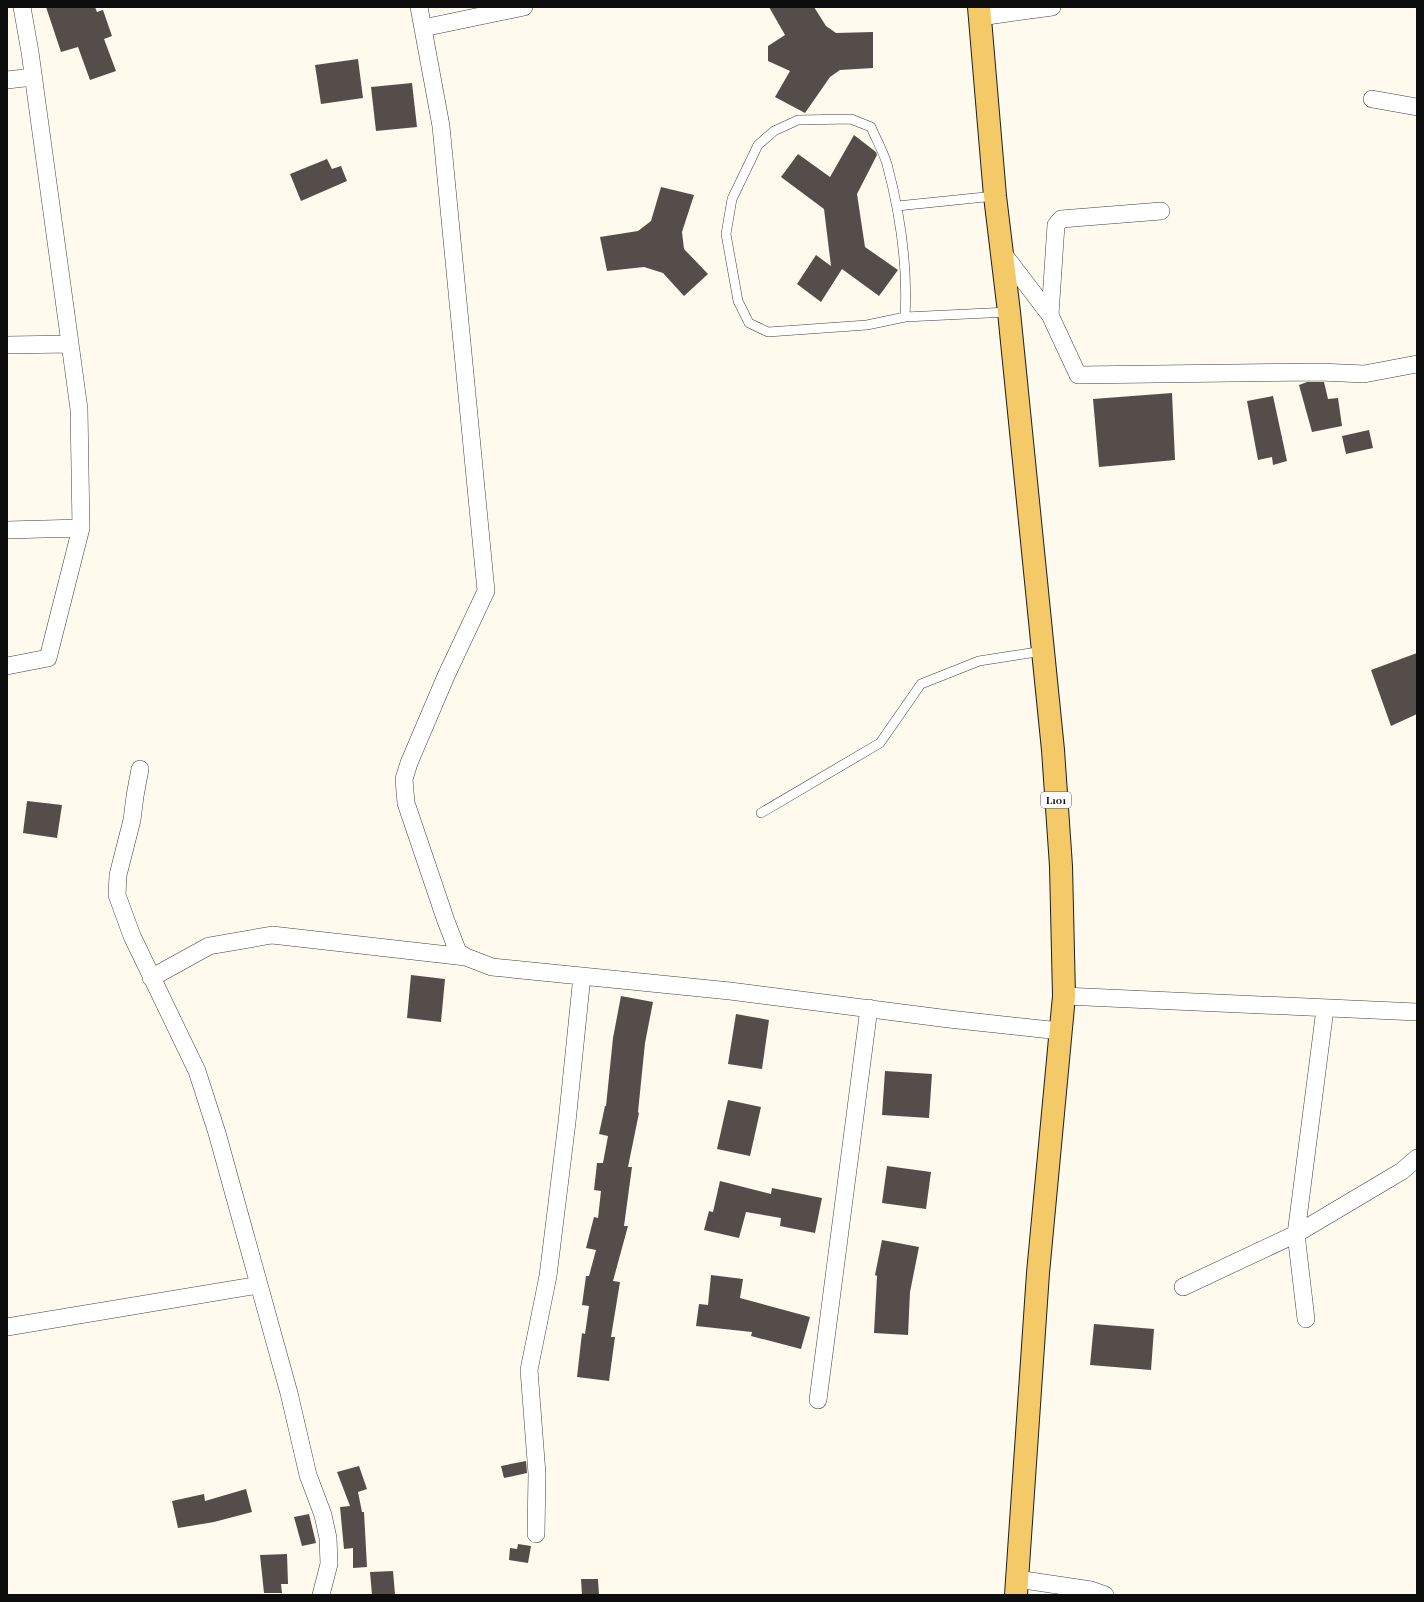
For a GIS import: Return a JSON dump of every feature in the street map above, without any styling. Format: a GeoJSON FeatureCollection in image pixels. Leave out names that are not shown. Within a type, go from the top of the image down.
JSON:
{"type":"FeatureCollection","features":[{"type":"Feature","properties":{"kind":"main road","name":"L101"},"geometry":{"type":"LineString","coordinates":[[980,12],[995,196],[1009,312],[1053,750],[1061,866],[1064,996],[1038,1273],[1016,1587]]}},
{"type":"Feature","properties":{"kind":"street"},"geometry":{"type":"LineString","coordinates":[[7,666],[48,658],[81,528],[79,409],[22,7]]}},
{"type":"Feature","properties":{"kind":"street"},"geometry":{"type":"LineString","coordinates":[[419,7],[441,126],[486,591],[446,676],[409,763],[404,779],[406,803],[458,952],[466,957],[492,967],[730,990],[1060,1031]]}},
{"type":"Feature","properties":{"kind":"street"},"geometry":{"type":"LineString","coordinates":[[423,28],[524,7]]}},
{"type":"Feature","properties":{"kind":"street"},"geometry":{"type":"LineString","coordinates":[[980,12],[1052,7]]}},
{"type":"Feature","properties":{"kind":"street"},"geometry":{"type":"LineString","coordinates":[[7,80],[33,77]]}},
{"type":"Feature","properties":{"kind":"street"},"geometry":{"type":"LineString","coordinates":[[1372,99],[1417,107]]}},
{"type":"Feature","properties":{"kind":"street"},"geometry":{"type":"LineString","coordinates":[[1050,315],[1056,225],[1061,219],[1161,211]]}},
{"type":"Feature","properties":{"kind":"street"},"geometry":{"type":"LineString","coordinates":[[1002,252],[1050,315],[1078,375],[1320,372],[1364,374],[1417,364]]}},
{"type":"Feature","properties":{"kind":"street"},"geometry":{"type":"LineString","coordinates":[[7,345],[70,344]]}},
{"type":"Feature","properties":{"kind":"street"},"geometry":{"type":"LineString","coordinates":[[7,530],[81,528]]}},
{"type":"Feature","properties":{"kind":"street"},"geometry":{"type":"LineString","coordinates":[[140,769],[132,820],[118,875],[117,895],[132,936],[151,978],[197,1071],[217,1133],[289,1393],[308,1475],[323,1516],[328,1538],[329,1564],[321,1595]]}},
{"type":"Feature","properties":{"kind":"street"},"geometry":{"type":"LineString","coordinates":[[151,978],[209,946],[272,935],[466,957]]}},
{"type":"Feature","properties":{"kind":"street"},"geometry":{"type":"LineString","coordinates":[[536,1534],[537,1474],[529,1370],[548,1276],[567,1122],[582,976]]}},
{"type":"Feature","properties":{"kind":"street"},"geometry":{"type":"LineString","coordinates":[[1064,996],[1417,1012]]}},
{"type":"Feature","properties":{"kind":"street"},"geometry":{"type":"LineString","coordinates":[[818,1400],[869,1008]]}},
{"type":"Feature","properties":{"kind":"street"},"geometry":{"type":"LineString","coordinates":[[1306,1319],[1296,1234],[1325,1009]]}},
{"type":"Feature","properties":{"kind":"street"},"geometry":{"type":"LineString","coordinates":[[1183,1287],[1296,1234],[1402,1171],[1417,1158]]}},
{"type":"Feature","properties":{"kind":"street"},"geometry":{"type":"LineString","coordinates":[[7,1327],[259,1285]]}},
{"type":"Feature","properties":{"kind":"street"},"geometry":{"type":"LineString","coordinates":[[1016,1587],[1091,1590],[1105,1595]]}},
{"type":"Feature","properties":{"kind":"lane"},"geometry":{"type":"LineString","coordinates":[[905,317],[907,289],[897,206],[891,187],[886,162],[871,127],[851,119],[798,120],[774,131],[758,145],[732,199],[726,234],[738,301],[749,323],[768,332],[867,325],[905,317],[1009,312]]}},
{"type":"Feature","properties":{"kind":"lane"},"geometry":{"type":"LineString","coordinates":[[897,206],[995,196]]}},
{"type":"Feature","properties":{"kind":"lane"},"geometry":{"type":"LineString","coordinates":[[761,813],[880,743],[921,684],[979,661],[1043,651]]}},
{"type":"Feature","properties":{"kind":"building"},"geometry":{"type":"Polygon","coordinates":[[[46,7],[95,7],[97,12],[103,10],[112,36],[104,39],[116,71],[90,80],[78,47],[61,52],[46,7]]]}},
{"type":"Feature","properties":{"kind":"building"},"geometry":{"type":"Polygon","coordinates":[[[769,7],[814,7],[826,26],[836,33],[873,32],[873,68],[840,70],[830,77],[805,113],[775,97],[790,71],[768,61],[768,46],[785,35],[769,7]]]}},
{"type":"Feature","properties":{"kind":"building"},"geometry":{"type":"Polygon","coordinates":[[[358,59],[363,98],[321,104],[315,65],[358,59]]]}},
{"type":"Feature","properties":{"kind":"building"},"geometry":{"type":"Polygon","coordinates":[[[412,83],[417,127],[376,131],[371,87],[412,83]]]}},
{"type":"Feature","properties":{"kind":"building"},"geometry":{"type":"Polygon","coordinates":[[[854,135],[876,152],[877,155],[857,194],[865,247],[898,270],[879,296],[842,269],[821,302],[797,284],[816,255],[831,266],[824,209],[781,177],[798,154],[830,177],[854,135]]]}},
{"type":"Feature","properties":{"kind":"building"},"geometry":{"type":"Polygon","coordinates":[[[327,159],[332,169],[341,166],[347,181],[301,201],[290,174],[327,159]]]}},
{"type":"Feature","properties":{"kind":"building"},"geometry":{"type":"Polygon","coordinates":[[[661,187],[694,195],[682,232],[684,249],[708,274],[684,296],[663,273],[644,267],[607,271],[600,237],[638,231],[651,221],[661,187]]]}},
{"type":"Feature","properties":{"kind":"building"},"geometry":{"type":"Polygon","coordinates":[[[1307,382],[1324,382],[1328,399],[1338,398],[1342,426],[1312,432],[1299,385],[1307,382]]]}},
{"type":"Feature","properties":{"kind":"building"},"geometry":{"type":"Polygon","coordinates":[[[1172,393],[1175,460],[1099,467],[1093,399],[1172,393]]]}},
{"type":"Feature","properties":{"kind":"building"},"geometry":{"type":"Polygon","coordinates":[[[1273,396],[1287,461],[1273,465],[1272,457],[1258,460],[1247,401],[1273,396]]]}},
{"type":"Feature","properties":{"kind":"building"},"geometry":{"type":"Polygon","coordinates":[[[1369,430],[1373,448],[1346,454],[1342,436],[1369,430]]]}},
{"type":"Feature","properties":{"kind":"building"},"geometry":{"type":"Polygon","coordinates":[[[1417,653],[1417,714],[1391,726],[1371,670],[1417,653]]]}},
{"type":"Feature","properties":{"kind":"building"},"geometry":{"type":"Polygon","coordinates":[[[27,801],[62,805],[57,838],[23,833],[27,801]]]}},
{"type":"Feature","properties":{"kind":"building"},"geometry":{"type":"Polygon","coordinates":[[[411,975],[445,979],[441,1022],[407,1018],[411,975]]]}},
{"type":"Feature","properties":{"kind":"building"},"geometry":{"type":"Polygon","coordinates":[[[621,996],[653,1002],[645,1043],[639,1113],[628,1167],[632,1167],[624,1226],[628,1226],[613,1281],[620,1282],[611,1337],[615,1337],[609,1381],[577,1377],[582,1333],[585,1334],[589,1306],[582,1305],[586,1276],[589,1276],[596,1250],[586,1248],[594,1217],[598,1218],[601,1191],[594,1190],[597,1163],[603,1163],[608,1136],[599,1134],[606,1106],[613,1038],[621,996]]]}},
{"type":"Feature","properties":{"kind":"building"},"geometry":{"type":"Polygon","coordinates":[[[736,1014],[769,1020],[762,1069],[728,1064],[736,1014]]]}},
{"type":"Feature","properties":{"kind":"building"},"geometry":{"type":"Polygon","coordinates":[[[885,1071],[932,1074],[929,1118],[882,1115],[885,1071]]]}},
{"type":"Feature","properties":{"kind":"building"},"geometry":{"type":"Polygon","coordinates":[[[728,1100],[761,1107],[750,1156],[717,1149],[728,1100]]]}},
{"type":"Feature","properties":{"kind":"building"},"geometry":{"type":"Polygon","coordinates":[[[887,1166],[931,1172],[926,1209],[882,1203],[887,1166]]]}},
{"type":"Feature","properties":{"kind":"building"},"geometry":{"type":"Polygon","coordinates":[[[720,1181],[771,1194],[772,1188],[822,1198],[815,1233],[780,1226],[781,1218],[746,1212],[739,1238],[704,1230],[709,1211],[713,1212],[720,1181]]]}},
{"type":"Feature","properties":{"kind":"building"},"geometry":{"type":"Polygon","coordinates":[[[882,1240],[919,1247],[910,1292],[908,1335],[874,1333],[877,1276],[875,1275],[882,1240]]]}},
{"type":"Feature","properties":{"kind":"building"},"geometry":{"type":"Polygon","coordinates":[[[711,1275],[743,1279],[740,1298],[810,1317],[801,1349],[751,1336],[752,1332],[696,1326],[699,1304],[708,1305],[711,1275]]]}},
{"type":"Feature","properties":{"kind":"building"},"geometry":{"type":"Polygon","coordinates":[[[1094,1324],[1154,1329],[1151,1370],[1090,1365],[1094,1324]]]}},
{"type":"Feature","properties":{"kind":"building"},"geometry":{"type":"Polygon","coordinates":[[[526,1461],[527,1473],[504,1478],[501,1466],[526,1461]]]}},
{"type":"Feature","properties":{"kind":"building"},"geometry":{"type":"Polygon","coordinates":[[[359,1466],[367,1489],[358,1492],[362,1512],[364,1512],[367,1567],[353,1568],[353,1548],[344,1549],[340,1507],[350,1506],[337,1472],[359,1466]]]}},
{"type":"Feature","properties":{"kind":"building"},"geometry":{"type":"Polygon","coordinates":[[[246,1489],[252,1512],[214,1522],[178,1528],[172,1501],[204,1494],[205,1501],[246,1489]]]}},
{"type":"Feature","properties":{"kind":"building"},"geometry":{"type":"Polygon","coordinates":[[[309,1514],[316,1543],[302,1546],[294,1517],[309,1514]]]}},
{"type":"Feature","properties":{"kind":"building"},"geometry":{"type":"Polygon","coordinates":[[[518,1544],[531,1546],[528,1563],[509,1560],[510,1548],[517,1549],[518,1544]]]}},
{"type":"Feature","properties":{"kind":"building"},"geometry":{"type":"Polygon","coordinates":[[[287,1554],[288,1584],[281,1584],[282,1593],[264,1593],[260,1555],[287,1554]]]}},
{"type":"Feature","properties":{"kind":"building"},"geometry":{"type":"Polygon","coordinates":[[[393,1571],[395,1594],[372,1595],[370,1572],[393,1571]]]}},
{"type":"Feature","properties":{"kind":"building"},"geometry":{"type":"Polygon","coordinates":[[[581,1579],[598,1579],[599,1595],[582,1595],[581,1579]]]}}]}
